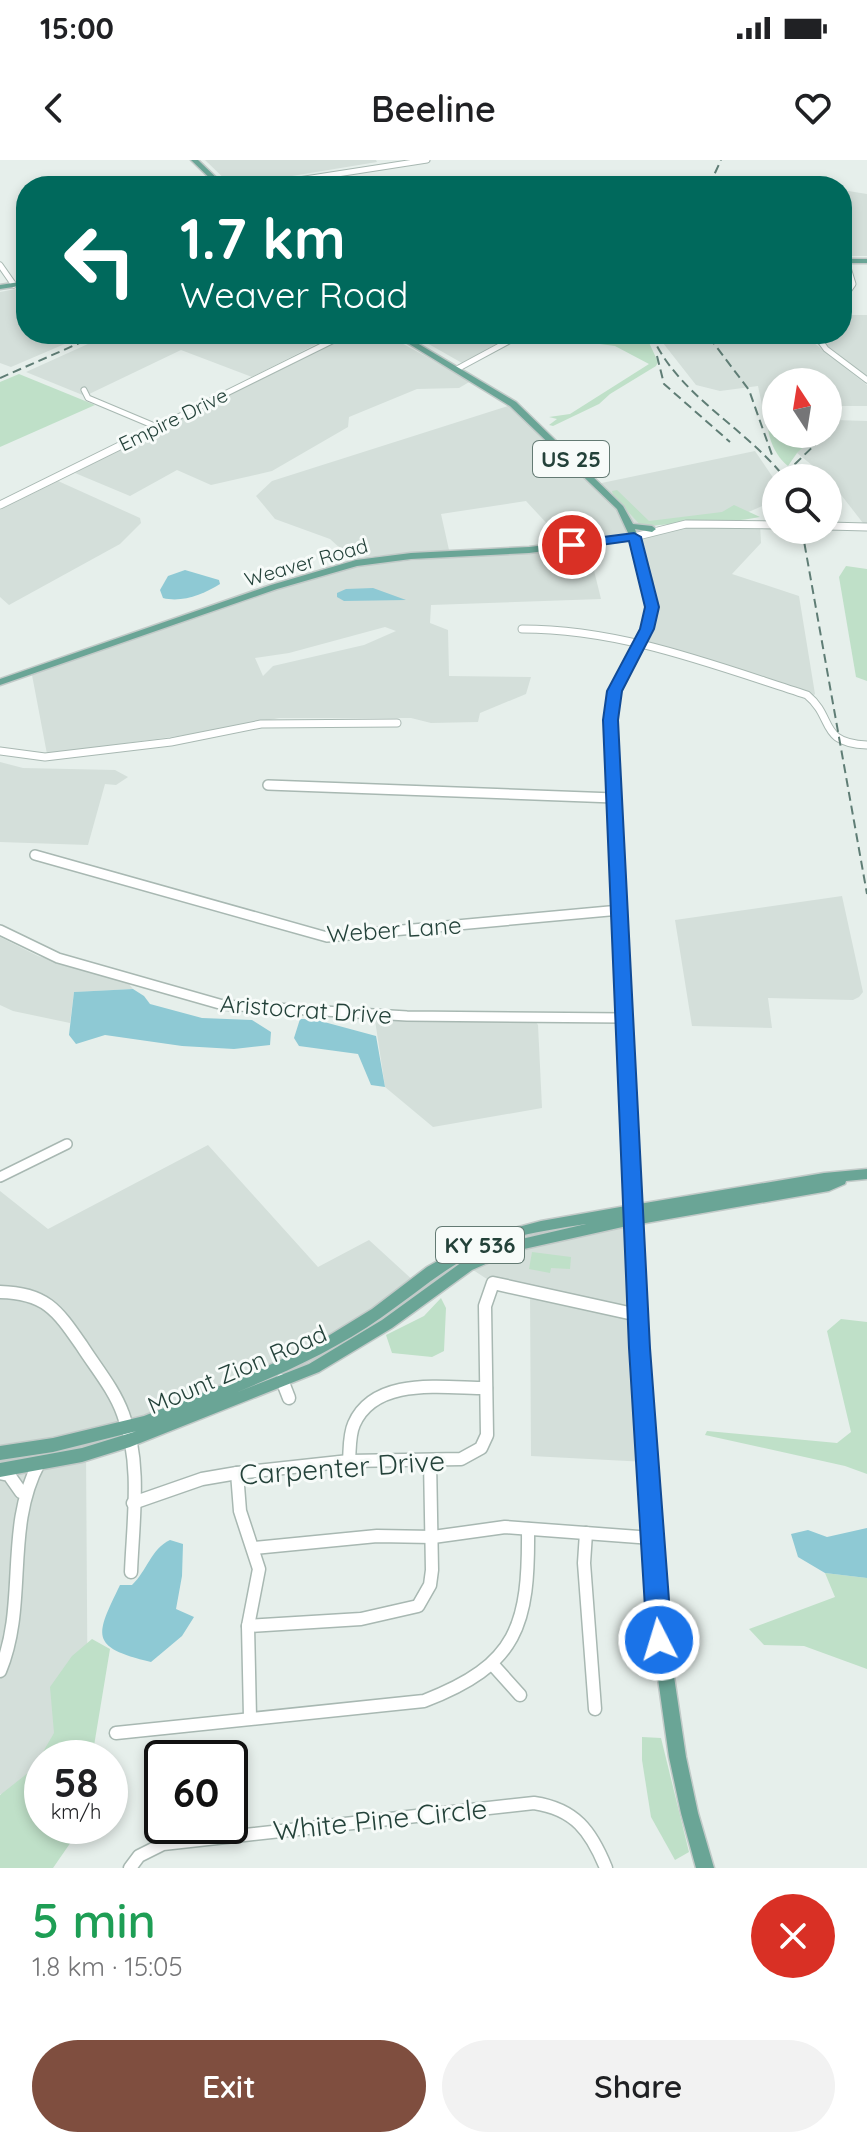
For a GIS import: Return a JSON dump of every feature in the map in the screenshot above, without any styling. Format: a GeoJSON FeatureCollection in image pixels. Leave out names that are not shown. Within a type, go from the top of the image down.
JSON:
{"type":"FeatureCollection","features":[{"type":"Feature","properties":{"kind":"main road"},"geometry":{"type":"LineString","coordinates":[[194,160],[211,176]]}},
{"type":"Feature","properties":{"kind":"main road"},"geometry":{"type":"LineString","coordinates":[[0,287],[14,285]]}},
{"type":"Feature","properties":{"kind":"main road","name":"US 25"},"geometry":{"type":"LineString","coordinates":[[414,344],[525,414],[620,508],[635,541],[652,612],[612,699],[614,798],[638,1315],[652,1538],[667,1699],[687,1808],[704,1868]]}},
{"type":"Feature","properties":{"kind":"main road"},"geometry":{"type":"LineString","coordinates":[[630,526],[652,529]]}},
{"type":"Feature","properties":{"kind":"main road","name":"Weaver Road"},"geometry":{"type":"LineString","coordinates":[[0,682],[337,567],[393,558],[509,551],[614,539],[635,541]]}},
{"type":"Feature","properties":{"kind":"main road","name":"Mount Zion Road"},"geometry":{"type":"LineString","coordinates":[[129,1433],[282,1380],[335,1357],[485,1257],[536,1239],[663,1205],[824,1178],[867,1174]]}},
{"type":"Feature","properties":{"kind":"main road","name":"Mount Zion Road"},"geometry":{"type":"LineString","coordinates":[[0,1472],[82,1455],[164,1415],[305,1356],[359,1326],[429,1273],[476,1246],[527,1229],[829,1186],[843,1178]]}},
{"type":"Feature","properties":{"kind":"main road"},"geometry":{"type":"LineString","coordinates":[[632,1192],[663,1205]]}},
{"type":"Feature","properties":{"kind":"main road","name":"KY 536"},"geometry":{"type":"LineString","coordinates":[[0,1453],[129,1433]]}},
{"type":"Feature","properties":{"kind":"street"},"geometry":{"type":"LineString","coordinates":[[324,176],[427,160]]}},
{"type":"Feature","properties":{"kind":"street"},"geometry":{"type":"LineString","coordinates":[[0,265],[14,285]]}},
{"type":"Feature","properties":{"kind":"street","name":"Empire Drive"},"geometry":{"type":"LineString","coordinates":[[0,505],[326,344]]}},
{"type":"Feature","properties":{"kind":"street"},"geometry":{"type":"LineString","coordinates":[[457,369],[503,344]]}},
{"type":"Feature","properties":{"kind":"street"},"geometry":{"type":"LineString","coordinates":[[822,344],[867,380]]}},
{"type":"Feature","properties":{"kind":"street"},"geometry":{"type":"LineString","coordinates":[[84,390],[88,398],[157,427]]}},
{"type":"Feature","properties":{"kind":"street"},"geometry":{"type":"LineString","coordinates":[[635,541],[652,529],[681,524],[762,524]]}},
{"type":"Feature","properties":{"kind":"street"},"geometry":{"type":"LineString","coordinates":[[842,526],[867,527]]}},
{"type":"Feature","properties":{"kind":"street"},"geometry":{"type":"LineString","coordinates":[[522,629],[557,629],[639,644],[812,697],[819,705],[824,727],[830,735],[847,743],[867,745]]}},
{"type":"Feature","properties":{"kind":"street"},"geometry":{"type":"LineString","coordinates":[[0,751],[45,757],[171,742],[261,724],[397,723]]}},
{"type":"Feature","properties":{"kind":"street"},"geometry":{"type":"LineString","coordinates":[[268,785],[614,798]]}},
{"type":"Feature","properties":{"kind":"street","name":"Weber Lane"},"geometry":{"type":"LineString","coordinates":[[35,855],[327,937],[620,910]]}},
{"type":"Feature","properties":{"kind":"street","name":"Aristocrat Drive"},"geometry":{"type":"LineString","coordinates":[[0,930],[58,958],[223,1005],[382,1015],[624,1018]]}},
{"type":"Feature","properties":{"kind":"street"},"geometry":{"type":"LineString","coordinates":[[0,1177],[67,1144]]}},
{"type":"Feature","properties":{"kind":"street","name":"Carpenter Drive"},"geometry":{"type":"LineString","coordinates":[[133,1503],[202,1479],[237,1473],[349,1461],[461,1459],[481,1448],[487,1435],[485,1306],[493,1283],[638,1315]]}},
{"type":"Feature","properties":{"kind":"street"},"geometry":{"type":"LineString","coordinates":[[0,1292],[33,1295],[51,1303],[108,1384],[129,1433],[133,1503],[131,1572]]}},
{"type":"Feature","properties":{"kind":"street"},"geometry":{"type":"LineString","coordinates":[[282,1380],[289,1398]]}},
{"type":"Feature","properties":{"kind":"street"},"geometry":{"type":"LineString","coordinates":[[349,1461],[354,1422],[364,1408],[380,1397],[398,1391],[486,1388]]}},
{"type":"Feature","properties":{"kind":"street"},"geometry":{"type":"LineString","coordinates":[[248,1626],[279,1626],[410,1610],[423,1600],[430,1585],[433,1537],[430,1460]]}},
{"type":"Feature","properties":{"kind":"street"},"geometry":{"type":"LineString","coordinates":[[0,1671],[11,1647],[16,1517],[29,1473],[40,1463]]}},
{"type":"Feature","properties":{"kind":"street"},"geometry":{"type":"LineString","coordinates":[[0,1472],[9,1475],[21,1492]]}},
{"type":"Feature","properties":{"kind":"street"},"geometry":{"type":"LineString","coordinates":[[237,1473],[240,1511],[259,1569],[248,1626],[250,1717]]}},
{"type":"Feature","properties":{"kind":"street"},"geometry":{"type":"LineString","coordinates":[[254,1548],[377,1536],[433,1537],[505,1527],[652,1538]]}},
{"type":"Feature","properties":{"kind":"street"},"geometry":{"type":"LineString","coordinates":[[116,1733],[424,1701],[465,1685],[494,1666],[512,1639],[522,1613],[529,1558],[528,1529]]}},
{"type":"Feature","properties":{"kind":"street"},"geometry":{"type":"LineString","coordinates":[[586,1533],[585,1578],[595,1709]]}},
{"type":"Feature","properties":{"kind":"street"},"geometry":{"type":"LineString","coordinates":[[494,1666],[520,1695]]}},
{"type":"Feature","properties":{"kind":"street","name":"White Pine Circle"},"geometry":{"type":"LineString","coordinates":[[130,1868],[139,1856],[163,1844],[534,1803],[554,1804],[584,1823],[606,1868]]}},
{"type":"Feature","properties":{"kind":"shaded area"},"geometry":{"type":"Polygon","coordinates":[[[205,160],[377,162],[292,176],[222,176],[205,160]]]}},
{"type":"Feature","properties":{"kind":"shaded area"},"geometry":{"type":"Polygon","coordinates":[[[852,192],[867,194],[867,256],[852,256],[852,192]]]}},
{"type":"Feature","properties":{"kind":"shaded area"},"geometry":{"type":"Polygon","coordinates":[[[16,289],[16,344],[65,344],[11,367],[0,363],[0,292],[16,289]]]}},
{"type":"Feature","properties":{"kind":"shaded area"},"geometry":{"type":"Polygon","coordinates":[[[852,315],[867,315],[867,376],[825,344],[852,344],[852,315]]]}},
{"type":"Feature","properties":{"kind":"shaded area"},"geometry":{"type":"Polygon","coordinates":[[[88,344],[316,344],[252,377],[181,350],[85,396],[26,372],[88,344]]]}},
{"type":"Feature","properties":{"kind":"shaded area"},"geometry":{"type":"Polygon","coordinates":[[[330,344],[403,344],[471,381],[459,388],[417,389],[349,417],[348,427],[272,471],[211,485],[177,470],[130,496],[75,473],[249,382],[330,344]]]}},
{"type":"Feature","properties":{"kind":"shaded area"},"geometry":{"type":"Polygon","coordinates":[[[429,344],[496,344],[462,363],[429,344]]]}},
{"type":"Feature","properties":{"kind":"shaded area"},"geometry":{"type":"Polygon","coordinates":[[[664,344],[815,344],[867,385],[867,406],[842,406],[842,368],[762,368],[762,405],[758,386],[720,391],[696,385],[664,344]]]}},
{"type":"Feature","properties":{"kind":"shaded area"},"geometry":{"type":"Polygon","coordinates":[[[508,406],[519,413],[592,485],[755,451],[764,464],[762,506],[728,521],[674,521],[623,534],[564,542],[526,501],[441,514],[449,550],[351,558],[330,539],[275,519],[256,496],[272,481],[508,406]]]}},
{"type":"Feature","properties":{"kind":"shaded area"},"geometry":{"type":"Polygon","coordinates":[[[842,420],[867,421],[867,523],[863,523],[842,496],[842,464],[811,464],[797,453],[803,448],[842,448],[842,420]]]}},
{"type":"Feature","properties":{"kind":"shaded area"},"geometry":{"type":"Polygon","coordinates":[[[58,481],[140,518],[141,523],[120,544],[9,605],[0,597],[0,510],[58,481]]]}},
{"type":"Feature","properties":{"kind":"shaded area"},"geometry":{"type":"Polygon","coordinates":[[[760,524],[761,543],[732,574],[799,596],[815,694],[812,697],[639,644],[652,612],[634,537],[669,525],[760,524]]]}},
{"type":"Feature","properties":{"kind":"shaded area"},"geometry":{"type":"Polygon","coordinates":[[[588,546],[601,599],[431,605],[430,623],[448,630],[449,676],[531,677],[526,694],[480,713],[478,722],[431,723],[411,718],[279,718],[215,731],[47,754],[32,675],[301,581],[359,565],[588,546]],[[385,627],[289,653],[255,658],[263,676],[273,666],[364,645],[396,631],[385,627]]]}},
{"type":"Feature","properties":{"kind":"shaded area"},"geometry":{"type":"Polygon","coordinates":[[[0,762],[23,768],[115,770],[128,777],[116,785],[105,784],[88,845],[0,842],[0,762]]]}},
{"type":"Feature","properties":{"kind":"shaded area"},"geometry":{"type":"Polygon","coordinates":[[[842,896],[863,992],[859,997],[853,1000],[768,998],[772,1028],[692,1026],[675,920],[842,896]]]}},
{"type":"Feature","properties":{"kind":"shaded area"},"geometry":{"type":"Polygon","coordinates":[[[0,937],[38,956],[129,984],[133,989],[74,992],[70,1023],[13,1011],[0,1005],[0,937]]]}},
{"type":"Feature","properties":{"kind":"shaded area"},"geometry":{"type":"Polygon","coordinates":[[[534,1019],[538,1025],[542,1108],[433,1127],[385,1087],[375,1020],[534,1019]]]}},
{"type":"Feature","properties":{"kind":"shaded area"},"geometry":{"type":"Polygon","coordinates":[[[208,1145],[318,1267],[369,1240],[428,1294],[335,1357],[204,1409],[86,1449],[88,1740],[24,1740],[24,1791],[0,1794],[0,1191],[48,1229],[208,1145]]]}},
{"type":"Feature","properties":{"kind":"shaded area"},"geometry":{"type":"Polygon","coordinates":[[[634,1220],[647,1462],[531,1456],[530,1292],[493,1283],[467,1266],[485,1257],[634,1220]]]}},
{"type":"Feature","properties":{"kind":"green space"},"geometry":{"type":"Polygon","coordinates":[[[600,344],[650,344],[658,362],[599,404],[553,426],[549,425],[557,419],[549,417],[570,414],[649,364],[615,346],[600,344]]]}},
{"type":"Feature","properties":{"kind":"green space"},"geometry":{"type":"Polygon","coordinates":[[[19,374],[95,405],[0,447],[0,382],[19,374]]]}},
{"type":"Feature","properties":{"kind":"green space"},"geometry":{"type":"Polygon","coordinates":[[[774,448],[803,448],[789,464],[774,448]]]}},
{"type":"Feature","properties":{"kind":"green space"},"geometry":{"type":"Polygon","coordinates":[[[617,490],[649,521],[722,512],[734,505],[760,517],[642,527],[613,495],[612,491],[617,490]]]}},
{"type":"Feature","properties":{"kind":"green space"},"geometry":{"type":"Polygon","coordinates":[[[846,566],[867,569],[867,681],[856,677],[839,577],[846,566]]]}},
{"type":"Feature","properties":{"kind":"green space"},"geometry":{"type":"Polygon","coordinates":[[[532,1252],[571,1257],[570,1269],[551,1268],[550,1273],[529,1269],[532,1252]]]}},
{"type":"Feature","properties":{"kind":"green space"},"geometry":{"type":"Polygon","coordinates":[[[441,1298],[446,1308],[444,1351],[432,1357],[392,1353],[386,1335],[424,1316],[441,1298]]]}},
{"type":"Feature","properties":{"kind":"green space"},"geometry":{"type":"Polygon","coordinates":[[[841,1319],[867,1322],[867,1474],[845,1466],[705,1435],[707,1431],[837,1443],[851,1432],[827,1331],[841,1319]]]}},
{"type":"Feature","properties":{"kind":"green space"},"geometry":{"type":"Polygon","coordinates":[[[825,1573],[867,1578],[867,1669],[804,1646],[764,1645],[749,1629],[835,1597],[825,1573]]]}},
{"type":"Feature","properties":{"kind":"green space"},"geometry":{"type":"Polygon","coordinates":[[[92,1639],[110,1649],[95,1740],[50,1740],[54,1733],[50,1687],[72,1656],[92,1639]]]}},
{"type":"Feature","properties":{"kind":"green space"},"geometry":{"type":"Polygon","coordinates":[[[642,1737],[661,1738],[689,1852],[675,1860],[651,1817],[642,1760],[642,1737]]]}},
{"type":"Feature","properties":{"kind":"green space"},"geometry":{"type":"Polygon","coordinates":[[[24,1776],[24,1844],[70,1844],[53,1868],[0,1868],[0,1795],[24,1776]]]}},
{"type":"Feature","properties":{"kind":"water"},"geometry":{"type":"Polygon","coordinates":[[[185,570],[219,580],[220,584],[193,597],[163,598],[160,590],[168,576],[185,570]]]}},
{"type":"Feature","properties":{"kind":"water"},"geometry":{"type":"Polygon","coordinates":[[[373,588],[406,600],[344,601],[337,597],[337,593],[346,589],[373,588]]]}},
{"type":"Feature","properties":{"kind":"water"},"geometry":{"type":"Polygon","coordinates":[[[133,989],[150,1004],[202,1018],[252,1020],[271,1032],[270,1045],[234,1049],[182,1046],[105,1035],[76,1044],[69,1035],[74,992],[133,989]]]}},
{"type":"Feature","properties":{"kind":"water"},"geometry":{"type":"Polygon","coordinates":[[[300,1019],[313,1019],[376,1036],[385,1087],[371,1085],[358,1054],[299,1046],[294,1038],[300,1019]]]}},
{"type":"Feature","properties":{"kind":"water"},"geometry":{"type":"Polygon","coordinates":[[[867,1528],[867,1578],[825,1573],[798,1557],[791,1534],[808,1530],[827,1537],[867,1528]]]}},
{"type":"Feature","properties":{"kind":"water"},"geometry":{"type":"Polygon","coordinates":[[[170,1540],[183,1544],[182,1576],[176,1609],[194,1617],[182,1636],[151,1662],[116,1651],[103,1637],[103,1627],[120,1585],[132,1585],[158,1549],[170,1540]]]}},
{"type":"Feature","properties":{"kind":"railway"},"geometry":{"type":"LineString","coordinates":[[714,176],[721,160]]}},
{"type":"Feature","properties":{"kind":"railway"},"geometry":{"type":"LineString","coordinates":[[0,378],[77,344]]}},
{"type":"Feature","properties":{"kind":"railway"},"geometry":{"type":"LineString","coordinates":[[656,344],[694,393],[773,464]]}},
{"type":"Feature","properties":{"kind":"railway"},"geometry":{"type":"LineString","coordinates":[[714,344],[749,390],[772,455]]}},
{"type":"Feature","properties":{"kind":"railway"},"geometry":{"type":"LineString","coordinates":[[657,356],[664,384],[730,442]]}},
{"type":"Feature","properties":{"kind":"railway"},"geometry":{"type":"LineString","coordinates":[[795,464],[812,448]]}},
{"type":"Feature","properties":{"kind":"railway"},"geometry":{"type":"LineString","coordinates":[[804,544],[867,894]]}},
{"type":"Feature","properties":{"kind":"route"},"geometry":{"type":"LineString","coordinates":[[572,545],[634,537],[652,607],[647,629],[612,699],[610,720],[640,1348],[659,1640]]}}]}
